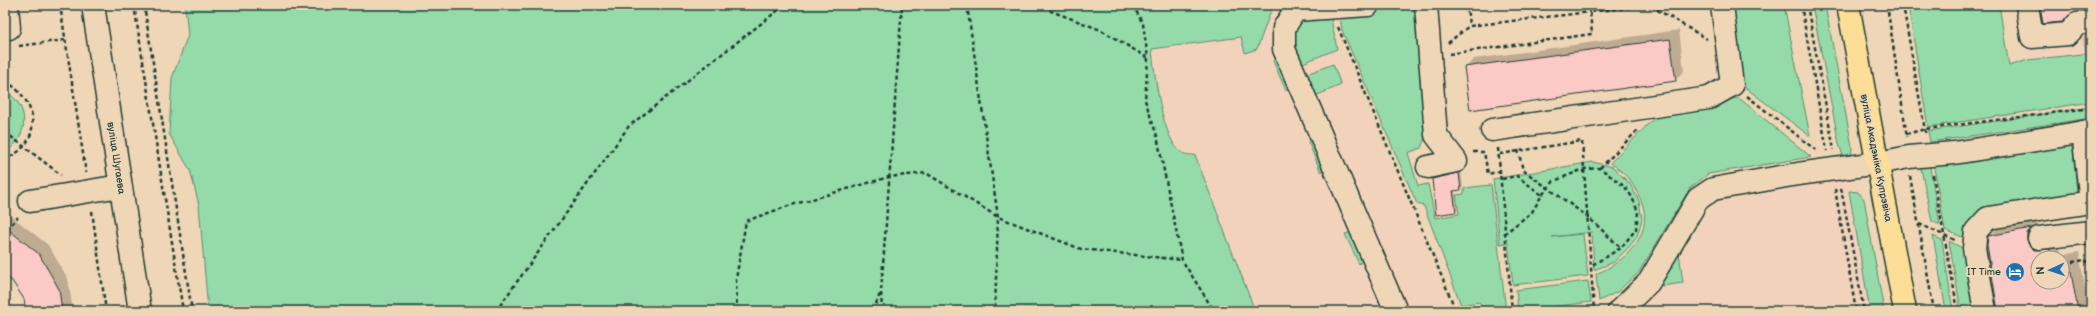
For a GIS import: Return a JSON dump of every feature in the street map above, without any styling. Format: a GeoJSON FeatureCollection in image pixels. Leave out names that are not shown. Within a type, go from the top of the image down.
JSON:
{"type":"FeatureCollection","features":[{"type":"Feature","properties":{"kind":"main road","name":"вуліца Акадэміка Купрэвіча"},"geometry":{"type":"LineString","coordinates":[[1848,5],[1906,311]]}},
{"type":"Feature","properties":{"kind":"street"},"geometry":{"type":"LineString","coordinates":[[7,5],[11,37]]}},
{"type":"Feature","properties":{"kind":"street","name":"вуліца Шугаева"},"geometry":{"type":"LineString","coordinates":[[93,5],[140,311]]}},
{"type":"Feature","properties":{"kind":"street"},"geometry":{"type":"LineString","coordinates":[[1368,5],[1295,10],[1284,28],[1284,49],[1396,311]]}},
{"type":"Feature","properties":{"kind":"street"},"geometry":{"type":"LineString","coordinates":[[1426,5],[1436,135],[1456,161],[1428,167]]}},
{"type":"Feature","properties":{"kind":"street"},"geometry":{"type":"LineString","coordinates":[[1492,130],[1708,98],[1732,85],[1722,5]]}},
{"type":"Feature","properties":{"kind":"street"},"geometry":{"type":"LineString","coordinates":[[2027,5],[2032,37],[2068,34],[2077,24],[2091,22]]}},
{"type":"Feature","properties":{"kind":"street"},"geometry":{"type":"LineString","coordinates":[[1623,307],[1649,282],[1698,199],[1713,189],[1909,157],[1954,153],[2087,132],[2091,202],[1988,218],[1976,231],[1974,248],[1985,311]]}},
{"type":"Feature","properties":{"kind":"street"},"geometry":{"type":"LineString","coordinates":[[30,201],[120,186]]}},
{"type":"Feature","properties":{"kind":"street"},"geometry":{"type":"LineString","coordinates":[[2039,238],[2091,232]]}},
{"type":"Feature","properties":{"kind":"path"},"geometry":{"type":"LineString","coordinates":[[60,5],[86,192],[106,311]]}},
{"type":"Feature","properties":{"kind":"path"},"geometry":{"type":"LineString","coordinates":[[134,5],[183,311]]}},
{"type":"Feature","properties":{"kind":"path"},"geometry":{"type":"LineString","coordinates":[[144,5],[192,311]]}},
{"type":"Feature","properties":{"kind":"path"},"geometry":{"type":"LineString","coordinates":[[496,311],[628,126],[785,5]]}},
{"type":"Feature","properties":{"kind":"path"},"geometry":{"type":"LineString","coordinates":[[882,311],[881,292],[902,5]]}},
{"type":"Feature","properties":{"kind":"path"},"geometry":{"type":"LineString","coordinates":[[967,5],[998,217],[995,311]]}},
{"type":"Feature","properties":{"kind":"path"},"geometry":{"type":"LineString","coordinates":[[1045,5],[1051,11],[1101,30],[1148,58]]}},
{"type":"Feature","properties":{"kind":"path"},"geometry":{"type":"LineString","coordinates":[[1133,5],[1143,24],[1148,58],[1145,100],[1157,136],[1182,260],[1214,311]]}},
{"type":"Feature","properties":{"kind":"path"},"geometry":{"type":"LineString","coordinates":[[1467,5],[1469,26]]}},
{"type":"Feature","properties":{"kind":"path"},"geometry":{"type":"LineString","coordinates":[[1430,56],[1469,26],[1650,5],[1728,51]]}},
{"type":"Feature","properties":{"kind":"path"},"geometry":{"type":"LineString","coordinates":[[1334,8],[1338,28],[1456,311]]}},
{"type":"Feature","properties":{"kind":"path"},"geometry":{"type":"LineString","coordinates":[[1430,56],[1592,34],[1590,12]]}},
{"type":"Feature","properties":{"kind":"path"},"geometry":{"type":"LineString","coordinates":[[11,37],[65,40]]}},
{"type":"Feature","properties":{"kind":"path"},"geometry":{"type":"LineString","coordinates":[[5,81],[17,87],[26,97],[31,109],[33,122],[30,135],[24,146],[13,156],[5,159]]}},
{"type":"Feature","properties":{"kind":"path"},"geometry":{"type":"LineString","coordinates":[[1732,85],[1822,155]]}},
{"type":"Feature","properties":{"kind":"path"},"geometry":{"type":"LineString","coordinates":[[1906,134],[1925,129],[2091,108]]}},
{"type":"Feature","properties":{"kind":"path"},"geometry":{"type":"LineString","coordinates":[[1600,168],[1641,126]]}},
{"type":"Feature","properties":{"kind":"path"},"geometry":{"type":"LineString","coordinates":[[5,132],[86,192]]}},
{"type":"Feature","properties":{"kind":"path"},"geometry":{"type":"LineString","coordinates":[[1512,311],[1504,234],[1500,154],[1582,141],[1594,310]]}},
{"type":"Feature","properties":{"kind":"path"},"geometry":{"type":"LineString","coordinates":[[1518,150],[1524,170],[1588,217],[1621,248]]}},
{"type":"Feature","properties":{"kind":"path"},"geometry":{"type":"LineString","coordinates":[[1456,161],[1464,151],[1484,152],[1488,174],[1501,171]]}},
{"type":"Feature","properties":{"kind":"path"},"geometry":{"type":"LineString","coordinates":[[1504,234],[1532,212],[1542,195],[1554,180],[1584,169],[1600,168],[1625,187],[1632,197],[1638,212],[1636,229],[1621,248],[1592,265]]}},
{"type":"Feature","properties":{"kind":"path"},"geometry":{"type":"LineString","coordinates":[[737,311],[736,279],[746,221],[788,206],[890,177],[926,173],[998,217],[1080,249],[1182,260]]}},
{"type":"Feature","properties":{"kind":"path"},"geometry":{"type":"LineString","coordinates":[[1502,179],[1517,176],[1542,195]]}},
{"type":"Feature","properties":{"kind":"path"},"geometry":{"type":"LineString","coordinates":[[1919,224],[1974,248]]}},
{"type":"Feature","properties":{"kind":"path"},"geometry":{"type":"LineString","coordinates":[[2072,262],[2085,260],[2089,264],[2091,280]]}},
{"type":"Feature","properties":{"kind":"path"},"geometry":{"type":"LineString","coordinates":[[873,311],[881,292]]}},
{"type":"Feature","properties":{"kind":"path"},"geometry":{"type":"LineString","coordinates":[[1468,311],[1476,311]]}},
{"type":"Feature","properties":{"kind":"shaded area"},"geometry":{"type":"Polygon","coordinates":[[[2021,5],[2091,5],[2091,53],[2028,60],[2021,5]]]}},
{"type":"Feature","properties":{"kind":"shaded area"},"geometry":{"type":"Polygon","coordinates":[[[1264,11],[1326,14],[1452,311],[1255,311],[1195,156],[1182,153],[1171,141],[1155,88],[1152,49],[1204,42],[1264,11]]]}},
{"type":"Feature","properties":{"kind":"shaded area"},"geometry":{"type":"Polygon","coordinates":[[[1849,172],[1864,199],[1885,311],[1539,311],[1604,303],[1662,279],[1722,195],[1849,172]]]}},
{"type":"Feature","properties":{"kind":"green space"},"geometry":{"type":"Polygon","coordinates":[[[185,5],[1273,5],[1257,49],[1245,53],[1241,37],[1152,49],[1157,89],[1164,122],[1176,147],[1187,155],[1195,155],[1255,311],[208,311],[199,205],[190,170],[169,134],[172,78],[188,35],[185,5]]]}},
{"type":"Feature","properties":{"kind":"green space"},"geometry":{"type":"Polygon","coordinates":[[[1416,5],[1428,130],[1421,148],[1408,153],[1418,186],[1428,184],[1435,218],[1459,214],[1456,195],[1464,194],[1464,188],[1491,185],[1506,311],[1485,311],[1479,302],[1461,305],[1424,206],[1417,204],[1342,30],[1339,11],[1416,5]]]}},
{"type":"Feature","properties":{"kind":"green space"},"geometry":{"type":"Polygon","coordinates":[[[1732,5],[1784,5],[1810,136],[1743,86],[1732,5]]]}},
{"type":"Feature","properties":{"kind":"green space"},"geometry":{"type":"Polygon","coordinates":[[[1812,5],[1825,5],[1852,147],[1851,157],[1844,159],[1839,144],[1812,5]]]}},
{"type":"Feature","properties":{"kind":"green space"},"geometry":{"type":"Polygon","coordinates":[[[1908,5],[1999,5],[2009,66],[2028,60],[2091,53],[2091,102],[1928,127],[1908,5]]]}},
{"type":"Feature","properties":{"kind":"green space"},"geometry":{"type":"Polygon","coordinates":[[[1330,14],[1337,49],[1303,63],[1299,62],[1290,34],[1292,22],[1330,14]]]}},
{"type":"Feature","properties":{"kind":"green space"},"geometry":{"type":"Polygon","coordinates":[[[1279,58],[1292,85],[1286,91],[1273,61],[1279,58]]]}},
{"type":"Feature","properties":{"kind":"green space"},"geometry":{"type":"Polygon","coordinates":[[[1333,64],[1341,85],[1313,97],[1304,75],[1333,64]]]}},
{"type":"Feature","properties":{"kind":"green space"},"geometry":{"type":"Polygon","coordinates":[[[5,91],[13,97],[19,105],[23,113],[24,122],[19,139],[5,153],[5,91]]]}},
{"type":"Feature","properties":{"kind":"green space"},"geometry":{"type":"Polygon","coordinates":[[[1739,98],[1811,157],[1708,174],[1690,188],[1639,272],[1617,292],[1599,301],[1596,274],[1619,261],[1629,252],[1637,242],[1645,220],[1643,207],[1635,189],[1623,173],[1610,163],[1665,107],[1739,98]]]}},
{"type":"Feature","properties":{"kind":"green space"},"geometry":{"type":"Polygon","coordinates":[[[2091,107],[2091,118],[1930,142],[1928,131],[2091,107]]]}},
{"type":"Feature","properties":{"kind":"green space"},"geometry":{"type":"Polygon","coordinates":[[[1314,139],[1327,166],[1321,172],[1308,142],[1314,139]]]}},
{"type":"Feature","properties":{"kind":"green space"},"geometry":{"type":"Polygon","coordinates":[[[2069,145],[2073,150],[2077,193],[2074,197],[1986,209],[1962,237],[1945,230],[1933,162],[2069,145]]]}},
{"type":"Feature","properties":{"kind":"green space"},"geometry":{"type":"Polygon","coordinates":[[[1593,162],[1613,167],[1630,184],[1639,201],[1642,219],[1637,237],[1614,262],[1594,270],[1592,232],[1552,237],[1583,234],[1588,276],[1513,285],[1508,243],[1500,244],[1493,179],[1593,162]]]}},
{"type":"Feature","properties":{"kind":"green space"},"geometry":{"type":"Polygon","coordinates":[[[1929,162],[1940,225],[1932,221],[1920,164],[1929,162]]]}},
{"type":"Feature","properties":{"kind":"green space"},"geometry":{"type":"Polygon","coordinates":[[[1849,191],[1858,192],[1864,199],[1884,311],[1870,311],[1849,191]]]}},
{"type":"Feature","properties":{"kind":"green space"},"geometry":{"type":"Polygon","coordinates":[[[1352,232],[1364,259],[1359,264],[1345,234],[1352,232]]]}},
{"type":"Feature","properties":{"kind":"green space"},"geometry":{"type":"Polygon","coordinates":[[[1933,236],[1942,240],[1953,311],[1946,311],[1933,236]]]}},
{"type":"Feature","properties":{"kind":"green space"},"geometry":{"type":"Polygon","coordinates":[[[1949,241],[1964,249],[1974,311],[1961,311],[1949,241]]]}},
{"type":"Feature","properties":{"kind":"green space"},"geometry":{"type":"Polygon","coordinates":[[[1679,252],[1683,283],[1662,286],[1662,279],[1679,252]]]}},
{"type":"Feature","properties":{"kind":"green space"},"geometry":{"type":"Polygon","coordinates":[[[1588,281],[1591,302],[1518,311],[1516,290],[1588,281]]]}},
{"type":"Feature","properties":{"kind":"building"},"geometry":{"type":"Polygon","coordinates":[[[2040,5],[2091,5],[2091,10],[2075,12],[2062,22],[2043,24],[2040,5]]]}},
{"type":"Feature","properties":{"kind":"building"},"geometry":{"type":"Polygon","coordinates":[[[1670,39],[1676,81],[1470,110],[1464,67],[1670,39]]]}},
{"type":"Feature","properties":{"kind":"building"},"geometry":{"type":"Polygon","coordinates":[[[1459,173],[1461,190],[1453,191],[1456,212],[1436,215],[1432,179],[1459,173]]]}},
{"type":"Feature","properties":{"kind":"building"},"geometry":{"type":"Polygon","coordinates":[[[5,227],[39,254],[59,289],[62,311],[26,311],[24,299],[12,281],[5,276],[5,227]]]}},
{"type":"Feature","properties":{"kind":"building","name":"IT Time"},"geometry":{"type":"Polygon","coordinates":[[[2032,228],[2027,233],[2029,245],[2034,250],[2030,250],[2030,290],[2070,290],[2070,267],[2078,311],[1998,311],[1987,245],[1988,236],[2032,228]]]}},
{"type":"Feature","properties":{"kind":"place","name":"IT Time"},"geometry":{"type":"Point","coordinates":[2015,272]}}]}
